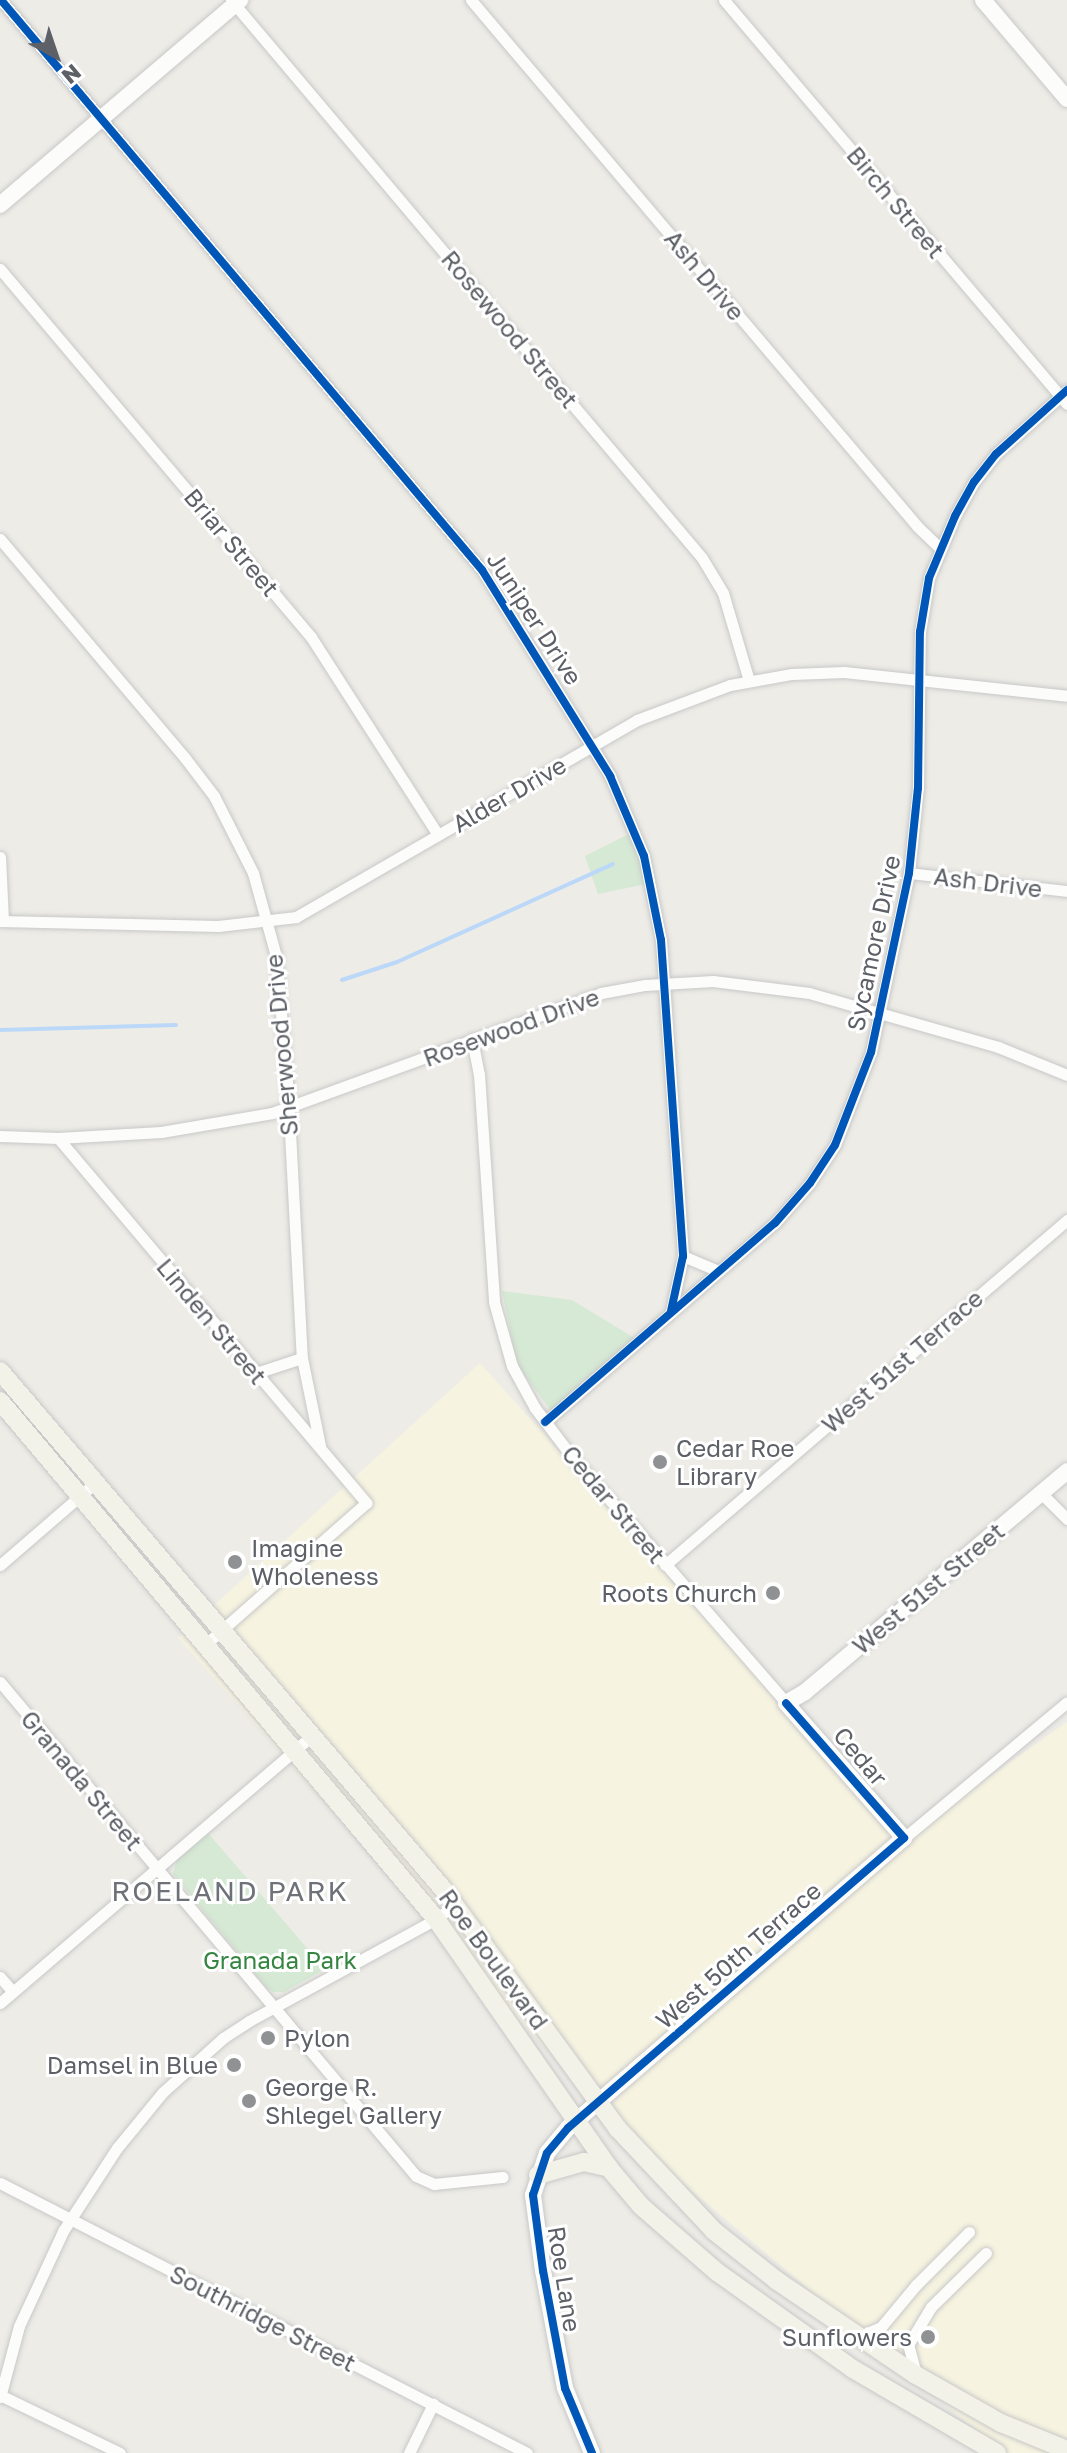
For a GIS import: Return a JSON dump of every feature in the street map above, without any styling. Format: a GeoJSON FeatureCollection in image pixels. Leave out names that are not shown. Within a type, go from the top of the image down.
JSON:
{"type":"FeatureCollection","features":[{"type":"Feature","properties":{"kind":"main road","name":"Roe Boulevard"},"geometry":{"type":"LineString","coordinates":[[0,1371],[455,1904],[598,2103],[638,2153],[714,2231],[776,2280],[916,2375],[1001,2423],[1067,2450]]}},
{"type":"Feature","properties":{"kind":"main road","name":"Roe Boulevard"},"geometry":{"type":"LineString","coordinates":[[0,1401],[436,1919],[609,2168],[641,2206],[717,2272],[853,2369],[997,2453]]}},
{"type":"Feature","properties":{"kind":"main road"},"geometry":{"type":"LineString","coordinates":[[538,2175],[584,2162],[609,2168]]}},
{"type":"Feature","properties":{"kind":"street","name":"Juniper Drive"},"geometry":{"type":"LineString","coordinates":[[1,0],[482,570],[592,745],[627,812],[644,856],[659,927],[683,1256],[671,1311]]}},
{"type":"Feature","properties":{"kind":"street","name":"Ash Drive"},"geometry":{"type":"LineString","coordinates":[[471,0],[918,527],[940,548]]}},
{"type":"Feature","properties":{"kind":"street","name":"Birch Street"},"geometry":{"type":"LineString","coordinates":[[724,0],[1065,397]]}},
{"type":"Feature","properties":{"kind":"street"},"geometry":{"type":"LineString","coordinates":[[983,0],[1067,99]]}},
{"type":"Feature","properties":{"kind":"street"},"geometry":{"type":"LineString","coordinates":[[0,205],[235,2]]}},
{"type":"Feature","properties":{"kind":"street","name":"Rosewood Street"},"geometry":{"type":"LineString","coordinates":[[235,2],[702,558],[727,604],[749,681]]}},
{"type":"Feature","properties":{"kind":"street","name":"Briar Street"},"geometry":{"type":"LineString","coordinates":[[0,269],[311,637],[438,835]]}},
{"type":"Feature","properties":{"kind":"street","name":"Sycamore Drive"},"geometry":{"type":"LineString","coordinates":[[545,1422],[775,1223],[810,1183],[835,1145],[861,1082],[881,1013],[909,873],[918,788],[923,605],[940,548],[967,493],[996,454],[1065,397]]}},
{"type":"Feature","properties":{"kind":"street","name":"Sherwood Drive"},"geometry":{"type":"LineString","coordinates":[[0,539],[214,796],[253,873],[267,921],[279,984],[302,1358],[320,1446]]}},
{"type":"Feature","properties":{"kind":"street","name":"Alder Drive"},"geometry":{"type":"LineString","coordinates":[[2,921],[218,926],[296,917],[592,745],[675,703],[749,681],[844,672],[1067,696]]}},
{"type":"Feature","properties":{"kind":"street"},"geometry":{"type":"LineString","coordinates":[[0,857],[2,921]]}},
{"type":"Feature","properties":{"kind":"street","name":"Ash Drive"},"geometry":{"type":"LineString","coordinates":[[909,873],[1067,891]]}},
{"type":"Feature","properties":{"kind":"street","name":"Rosewood Drive"},"geometry":{"type":"LineString","coordinates":[[0,1136],[58,1138],[196,1128],[288,1107],[601,993],[713,981],[775,986],[881,1013],[998,1047],[1067,1075]]}},
{"type":"Feature","properties":{"kind":"street","name":"Cedar Street"},"geometry":{"type":"LineString","coordinates":[[472,1039],[479,1074],[497,1320],[512,1366],[545,1422],[786,1703]]}},
{"type":"Feature","properties":{"kind":"street","name":"Linden Street"},"geometry":{"type":"LineString","coordinates":[[58,1138],[366,1503],[222,1630]]}},
{"type":"Feature","properties":{"kind":"street","name":"West 51st Terrace"},"geometry":{"type":"LineString","coordinates":[[665,1565],[1067,1220]]}},
{"type":"Feature","properties":{"kind":"street"},"geometry":{"type":"LineString","coordinates":[[683,1256],[719,1271]]}},
{"type":"Feature","properties":{"kind":"street"},"geometry":{"type":"LineString","coordinates":[[256,1373],[302,1358]]}},
{"type":"Feature","properties":{"kind":"street","name":"West 51st Street"},"geometry":{"type":"LineString","coordinates":[[786,1703],[805,1692],[1067,1471]]}},
{"type":"Feature","properties":{"kind":"street"},"geometry":{"type":"LineString","coordinates":[[0,1565],[96,1482]]}},
{"type":"Feature","properties":{"kind":"street"},"geometry":{"type":"LineString","coordinates":[[1041,1493],[1067,1519]]}},
{"type":"Feature","properties":{"kind":"street"},"geometry":{"type":"LineString","coordinates":[[206,1644],[222,1630]]}},
{"type":"Feature","properties":{"kind":"street","name":"Granada Street"},"geometry":{"type":"LineString","coordinates":[[0,1682],[416,2176],[434,2184],[503,2177]]}},
{"type":"Feature","properties":{"kind":"street","name":"West 50th Terrace"},"geometry":{"type":"LineString","coordinates":[[577,2120],[1067,1702]]}},
{"type":"Feature","properties":{"kind":"street","name":"Cedar"},"geometry":{"type":"LineString","coordinates":[[786,1703],[904,1838]]}},
{"type":"Feature","properties":{"kind":"street"},"geometry":{"type":"LineString","coordinates":[[0,2003],[294,1748],[312,1736]]}},
{"type":"Feature","properties":{"kind":"street"},"geometry":{"type":"LineString","coordinates":[[120,2453],[0,2396],[19,2326],[70,2218],[117,2148],[173,2082],[223,2038],[436,1919],[455,1904]]}},
{"type":"Feature","properties":{"kind":"street"},"geometry":{"type":"LineString","coordinates":[[0,1977],[12,1991]]}},
{"type":"Feature","properties":{"kind":"street","name":"Roe Lane"},"geometry":{"type":"LineString","coordinates":[[577,2120],[547,2153],[538,2175],[534,2208],[556,2350],[571,2407],[592,2453]]}},
{"type":"Feature","properties":{"kind":"street","name":"Southridge Street"},"geometry":{"type":"LineString","coordinates":[[0,2183],[527,2453]]}},
{"type":"Feature","properties":{"kind":"street"},"geometry":{"type":"LineString","coordinates":[[859,2336],[881,2327],[916,2285],[969,2232]]}},
{"type":"Feature","properties":{"kind":"street"},"geometry":{"type":"LineString","coordinates":[[916,2375],[908,2345],[931,2307],[986,2253]]}},
{"type":"Feature","properties":{"kind":"street"},"geometry":{"type":"LineString","coordinates":[[409,2453],[433,2404]]}},
{"type":"Feature","properties":{"kind":"shaded area"},"geometry":{"type":"Polygon","coordinates":[[[480,1363],[904,1838],[1067,1722],[1067,2453],[1003,2453],[614,2125],[178,1638],[480,1363]]]}},
{"type":"Feature","properties":{"kind":"green space"},"geometry":{"type":"Polygon","coordinates":[[[631,833],[646,884],[598,894],[585,856],[631,833]]]}},
{"type":"Feature","properties":{"kind":"green space"},"geometry":{"type":"Polygon","coordinates":[[[502,1291],[572,1300],[636,1339],[552,1412],[517,1365],[502,1291]]]}},
{"type":"Feature","properties":{"kind":"green space","name":"Granada Park"},"geometry":{"type":"Polygon","coordinates":[[[208,1833],[325,1969],[284,1992],[273,1992],[266,1987],[173,1874],[177,1859],[208,1833]]]}},
{"type":"Feature","properties":{"kind":"waterway"},"geometry":{"type":"LineString","coordinates":[[342,980],[397,962],[613,864]]}},
{"type":"Feature","properties":{"kind":"waterway"},"geometry":{"type":"LineString","coordinates":[[0,1030],[176,1025]]}},
{"type":"Feature","properties":{"kind":"cycle path"},"geometry":{"type":"LineString","coordinates":[[1,0],[482,570],[610,776],[644,856],[661,940],[683,1256],[671,1311]]}},
{"type":"Feature","properties":{"kind":"cycle path"},"geometry":{"type":"LineString","coordinates":[[545,1422],[775,1223],[810,1183],[835,1145],[871,1052],[909,873],[918,788],[920,632],[929,578],[955,516],[974,482],[996,454],[1067,390]]}},
{"type":"Feature","properties":{"kind":"cycle path"},"geometry":{"type":"LineString","coordinates":[[592,2453],[565,2388],[543,2271],[533,2195],[547,2153],[568,2128],[904,1838],[786,1703]]}},
{"type":"Feature","properties":{"kind":"place","name":"Cedar Roe Library"},"geometry":{"type":"Point","coordinates":[660,1462]}},
{"type":"Feature","properties":{"kind":"place","name":"Imagine Wholeness"},"geometry":{"type":"Point","coordinates":[235,1562]}},
{"type":"Feature","properties":{"kind":"place","name":"Roots Church"},"geometry":{"type":"Point","coordinates":[773,1593]}},
{"type":"Feature","properties":{"kind":"place","name":"Pylon"},"geometry":{"type":"Point","coordinates":[268,2038]}},
{"type":"Feature","properties":{"kind":"place","name":"Damsel in Blue"},"geometry":{"type":"Point","coordinates":[234,2065]}},
{"type":"Feature","properties":{"kind":"place","name":"George R. Shlegel Gallery"},"geometry":{"type":"Point","coordinates":[249,2101]}},
{"type":"Feature","properties":{"kind":"place","name":"Sunflowers"},"geometry":{"type":"Point","coordinates":[928,2337]}},
{"type":"Feature","properties":{"kind":"district","name":"ROELAND PARK"},"geometry":{"type":"Point","coordinates":[230,1891]}}]}
